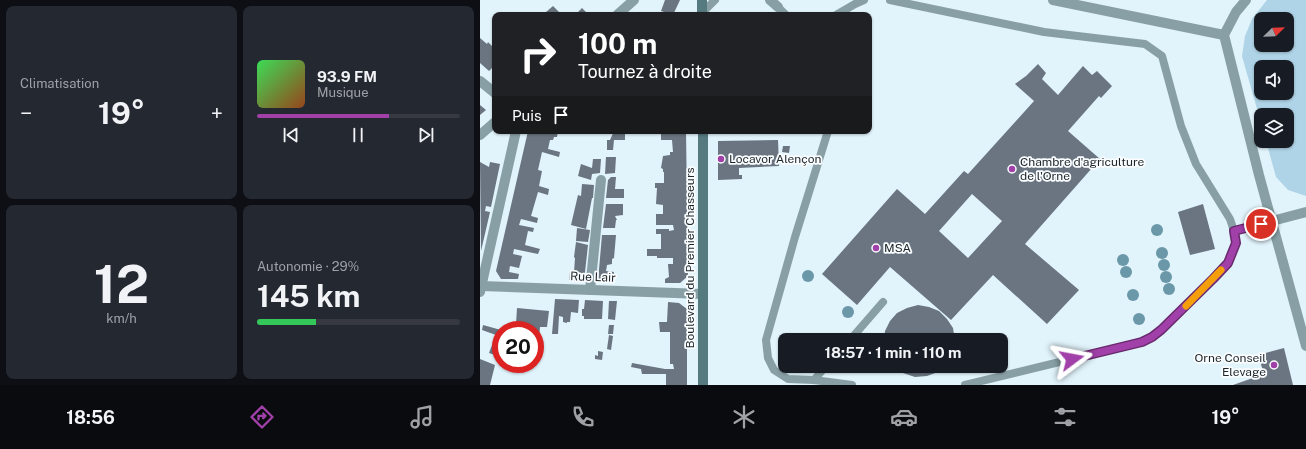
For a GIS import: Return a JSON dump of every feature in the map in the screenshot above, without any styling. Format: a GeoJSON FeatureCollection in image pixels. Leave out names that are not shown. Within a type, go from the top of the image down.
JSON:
{"type":"FeatureCollection","features":[{"type":"Feature","properties":{"kind":"main road"},"geometry":{"type":"LineString","coordinates":[[702,0],[702,12]]}},
{"type":"Feature","properties":{"kind":"main road","name":"Boulevard du Premier Chasseurs"},"geometry":{"type":"LineString","coordinates":[[702,134],[703,385]]}},
{"type":"Feature","properties":{"kind":"street"},"geometry":{"type":"LineString","coordinates":[[620,12],[634,0]]}},
{"type":"Feature","properties":{"kind":"street"},"geometry":{"type":"LineString","coordinates":[[1053,0],[1224,35]]}},
{"type":"Feature","properties":{"kind":"street"},"geometry":{"type":"LineString","coordinates":[[1246,0],[1236,12],[1224,35],[1306,346]]}},
{"type":"Feature","properties":{"kind":"street"},"geometry":{"type":"LineString","coordinates":[[480,82],[492,91]]}},
{"type":"Feature","properties":{"kind":"street"},"geometry":{"type":"LineString","coordinates":[[480,135],[492,125]]}},
{"type":"Feature","properties":{"kind":"street"},"geometry":{"type":"LineString","coordinates":[[481,289],[515,134]]}},
{"type":"Feature","properties":{"kind":"street"},"geometry":{"type":"LineString","coordinates":[[590,290],[601,180]]}},
{"type":"Feature","properties":{"kind":"street"},"geometry":{"type":"LineString","coordinates":[[1272,221],[1306,212]]}},
{"type":"Feature","properties":{"kind":"street","name":"Rue Lair"},"geometry":{"type":"LineString","coordinates":[[481,289],[590,290],[703,294]]}},
{"type":"Feature","properties":{"kind":"lane"},"geometry":{"type":"LineString","coordinates":[[704,12],[715,0]]}},
{"type":"Feature","properties":{"kind":"lane"},"geometry":{"type":"LineString","coordinates":[[841,12],[864,0]]}},
{"type":"Feature","properties":{"kind":"lane"},"geometry":{"type":"LineString","coordinates":[[890,0],[1044,32],[1145,44],[1162,56],[1180,126],[1196,164],[1230,219],[1234,231],[1236,243],[1228,263],[1161,330],[1152,337],[1142,342],[965,385]]}},
{"type":"Feature","properties":{"kind":"lane"},"geometry":{"type":"LineString","coordinates":[[774,3],[783,12]]}},
{"type":"Feature","properties":{"kind":"lane"},"geometry":{"type":"LineString","coordinates":[[827,134],[795,237],[766,340],[768,358],[774,370],[788,379],[814,380],[852,385]]}},
{"type":"Feature","properties":{"kind":"lane"},"geometry":{"type":"LineString","coordinates":[[1234,231],[1272,221]]}},
{"type":"Feature","properties":{"kind":"lane"},"geometry":{"type":"LineString","coordinates":[[856,333],[883,302]]}},
{"type":"Feature","properties":{"kind":"lane"},"geometry":{"type":"LineString","coordinates":[[814,380],[820,373]]}},
{"type":"Feature","properties":{"kind":"shaded area"},"geometry":{"type":"Polygon","coordinates":[[[1267,0],[1306,0],[1306,196],[1288,190],[1276,177],[1268,148],[1294,148],[1294,108],[1257,108],[1254,100],[1294,100],[1294,60],[1254,60],[1254,98],[1242,56],[1245,36],[1254,16],[1254,52],[1294,52],[1294,12],[1258,12],[1267,0]]]}},
{"type":"Feature","properties":{"kind":"building"},"geometry":{"type":"Polygon","coordinates":[[[665,0],[680,0],[674,12],[661,11],[665,0]]]}},
{"type":"Feature","properties":{"kind":"building"},"geometry":{"type":"Polygon","coordinates":[[[553,6],[559,12],[546,12],[553,6]]]}},
{"type":"Feature","properties":{"kind":"building"},"geometry":{"type":"Polygon","coordinates":[[[582,8],[586,12],[578,12],[582,8]]]}},
{"type":"Feature","properties":{"kind":"building"},"geometry":{"type":"Polygon","coordinates":[[[480,38],[492,46],[492,68],[489,71],[480,63],[480,38]]]}},
{"type":"Feature","properties":{"kind":"building"},"geometry":{"type":"Polygon","coordinates":[[[1038,64],[1046,73],[1042,79],[1058,95],[1083,66],[1092,75],[1097,71],[1112,86],[1101,98],[1099,96],[1068,131],[1100,159],[1025,244],[1079,290],[1047,324],[993,275],[951,320],[890,267],[857,305],[822,274],[897,189],[925,214],[964,171],[968,174],[1034,101],[1015,84],[1038,64]],[[972,194],[939,231],[968,258],[1002,221],[972,194]]]}},
{"type":"Feature","properties":{"kind":"building"},"geometry":{"type":"Polygon","coordinates":[[[480,105],[486,110],[480,115],[480,105]]]}},
{"type":"Feature","properties":{"kind":"building"},"geometry":{"type":"Polygon","coordinates":[[[527,134],[558,134],[557,137],[550,140],[548,149],[560,152],[559,157],[542,152],[538,170],[542,171],[539,186],[549,189],[548,195],[538,192],[531,216],[538,218],[537,223],[521,219],[519,225],[534,228],[533,232],[528,231],[525,245],[540,249],[538,254],[514,249],[513,254],[522,256],[519,268],[510,266],[509,272],[519,274],[518,279],[501,279],[496,271],[527,134]]]}},
{"type":"Feature","properties":{"kind":"building"},"geometry":{"type":"Polygon","coordinates":[[[613,134],[625,134],[625,140],[614,140],[613,150],[607,150],[607,140],[610,140],[613,134]]]}},
{"type":"Feature","properties":{"kind":"building"},"geometry":{"type":"Polygon","coordinates":[[[661,134],[686,134],[688,276],[680,283],[665,283],[665,279],[669,277],[668,264],[673,264],[673,258],[657,258],[657,256],[647,256],[647,249],[661,249],[661,234],[656,234],[656,229],[669,229],[669,231],[674,230],[673,225],[656,225],[656,214],[663,214],[663,205],[656,204],[657,188],[655,188],[655,183],[664,183],[664,172],[661,168],[663,156],[670,155],[670,152],[673,152],[672,140],[661,140],[661,134]]]}},
{"type":"Feature","properties":{"kind":"building"},"geometry":{"type":"Polygon","coordinates":[[[778,140],[779,166],[739,168],[739,175],[742,175],[742,179],[718,180],[718,141],[778,140]]]}},
{"type":"Feature","properties":{"kind":"building"},"geometry":{"type":"Polygon","coordinates":[[[783,146],[790,146],[789,153],[782,152],[783,146]]]}},
{"type":"Feature","properties":{"kind":"building"},"geometry":{"type":"Polygon","coordinates":[[[606,157],[616,157],[615,173],[605,174],[606,157]]]}},
{"type":"Feature","properties":{"kind":"building"},"geometry":{"type":"Polygon","coordinates":[[[593,159],[601,159],[600,173],[592,174],[591,180],[578,176],[581,164],[592,168],[593,159]]]}},
{"type":"Feature","properties":{"kind":"building"},"geometry":{"type":"Polygon","coordinates":[[[480,162],[489,167],[490,162],[500,164],[491,207],[486,206],[485,211],[490,212],[481,251],[480,162]]]}},
{"type":"Feature","properties":{"kind":"building"},"geometry":{"type":"Polygon","coordinates":[[[611,177],[616,177],[615,189],[624,189],[624,198],[606,198],[608,180],[611,177]]]}},
{"type":"Feature","properties":{"kind":"building"},"geometry":{"type":"Polygon","coordinates":[[[582,184],[594,185],[593,198],[586,229],[571,225],[578,195],[581,196],[582,184]]]}},
{"type":"Feature","properties":{"kind":"building"},"geometry":{"type":"Polygon","coordinates":[[[606,204],[623,204],[623,215],[615,216],[617,220],[615,228],[603,228],[606,204]]]}},
{"type":"Feature","properties":{"kind":"building"},"geometry":{"type":"Polygon","coordinates":[[[1203,204],[1215,249],[1190,255],[1178,212],[1203,204]]]}},
{"type":"Feature","properties":{"kind":"building"},"geometry":{"type":"Polygon","coordinates":[[[577,228],[590,230],[588,242],[576,241],[577,228]]]}},
{"type":"Feature","properties":{"kind":"building"},"geometry":{"type":"Polygon","coordinates":[[[602,235],[616,235],[614,258],[612,259],[612,264],[607,265],[606,271],[614,272],[613,282],[598,281],[602,235]]]}},
{"type":"Feature","properties":{"kind":"building"},"geometry":{"type":"Polygon","coordinates":[[[576,242],[588,245],[584,281],[569,280],[570,271],[574,272],[576,242]]]}},
{"type":"Feature","properties":{"kind":"building"},"geometry":{"type":"Polygon","coordinates":[[[555,299],[579,300],[578,313],[571,312],[570,322],[567,323],[563,322],[563,317],[559,316],[558,334],[552,334],[555,299]]]}},
{"type":"Feature","properties":{"kind":"building"},"geometry":{"type":"Polygon","coordinates":[[[585,300],[603,301],[602,319],[584,319],[584,316],[582,316],[582,309],[584,309],[585,300]]]}},
{"type":"Feature","properties":{"kind":"building"},"geometry":{"type":"Polygon","coordinates":[[[609,301],[617,301],[615,320],[608,319],[609,301]]]}},
{"type":"Feature","properties":{"kind":"building"},"geometry":{"type":"Polygon","coordinates":[[[668,302],[679,303],[687,309],[687,385],[666,385],[666,374],[642,374],[641,369],[631,367],[632,363],[665,369],[674,369],[673,364],[670,364],[670,332],[660,332],[659,322],[667,322],[668,302]]]}},
{"type":"Feature","properties":{"kind":"building"},"geometry":{"type":"Polygon","coordinates":[[[918,305],[939,311],[947,319],[953,328],[954,333],[885,333],[890,321],[897,313],[918,305]]]}},
{"type":"Feature","properties":{"kind":"building"},"geometry":{"type":"Polygon","coordinates":[[[517,308],[549,311],[547,327],[544,327],[544,321],[516,321],[517,308]]]}},
{"type":"Feature","properties":{"kind":"building"},"geometry":{"type":"Polygon","coordinates":[[[483,325],[492,328],[492,334],[482,330],[483,325]]]}},
{"type":"Feature","properties":{"kind":"building"},"geometry":{"type":"Polygon","coordinates":[[[609,325],[614,325],[613,334],[608,334],[609,325]]]}},
{"type":"Feature","properties":{"kind":"building"},"geometry":{"type":"Polygon","coordinates":[[[609,335],[613,336],[611,350],[607,349],[609,335]]]}},
{"type":"Feature","properties":{"kind":"building"},"geometry":{"type":"Polygon","coordinates":[[[492,345],[492,354],[489,353],[492,345]]]}},
{"type":"Feature","properties":{"kind":"building","name":"Orne Conseil Elevage"},"geometry":{"type":"Polygon","coordinates":[[[1284,348],[1293,385],[1233,385],[1264,374],[1258,355],[1284,348]]]}},
{"type":"Feature","properties":{"kind":"building"},"geometry":{"type":"Polygon","coordinates":[[[598,351],[603,352],[602,360],[595,359],[595,355],[598,356],[598,351]]]}},
{"type":"Feature","properties":{"kind":"building"},"geometry":{"type":"Polygon","coordinates":[[[480,359],[492,364],[493,373],[490,385],[480,385],[480,359]]]}},
{"type":"Feature","properties":{"kind":"building"},"geometry":{"type":"Polygon","coordinates":[[[903,373],[935,373],[927,376],[915,377],[903,373]]]}},
{"type":"Feature","properties":{"kind":"slow traffic"},"geometry":{"type":"LineString","coordinates":[[1186,306],[1221,270]]}},
{"type":"Feature","properties":{"kind":"place","name":"Locavor Alençon"},"geometry":{"type":"Point","coordinates":[721,159]}},
{"type":"Feature","properties":{"kind":"place","name":"Chambre d'agriculture de l'Orne"},"geometry":{"type":"Point","coordinates":[1012,169]}},
{"type":"Feature","properties":{"kind":"place","name":"MSA"},"geometry":{"type":"Point","coordinates":[876,248]}},
{"type":"Feature","properties":{"kind":"place","name":"Orne Conseil Elevage"},"geometry":{"type":"Point","coordinates":[1274,365]}},
{"type":"Feature","properties":{"kind":"route"},"geometry":{"type":"LineString","coordinates":[[1072,359],[1142,342],[1152,337],[1192,300],[1228,263],[1236,243],[1234,231],[1261,224]]}}]}
